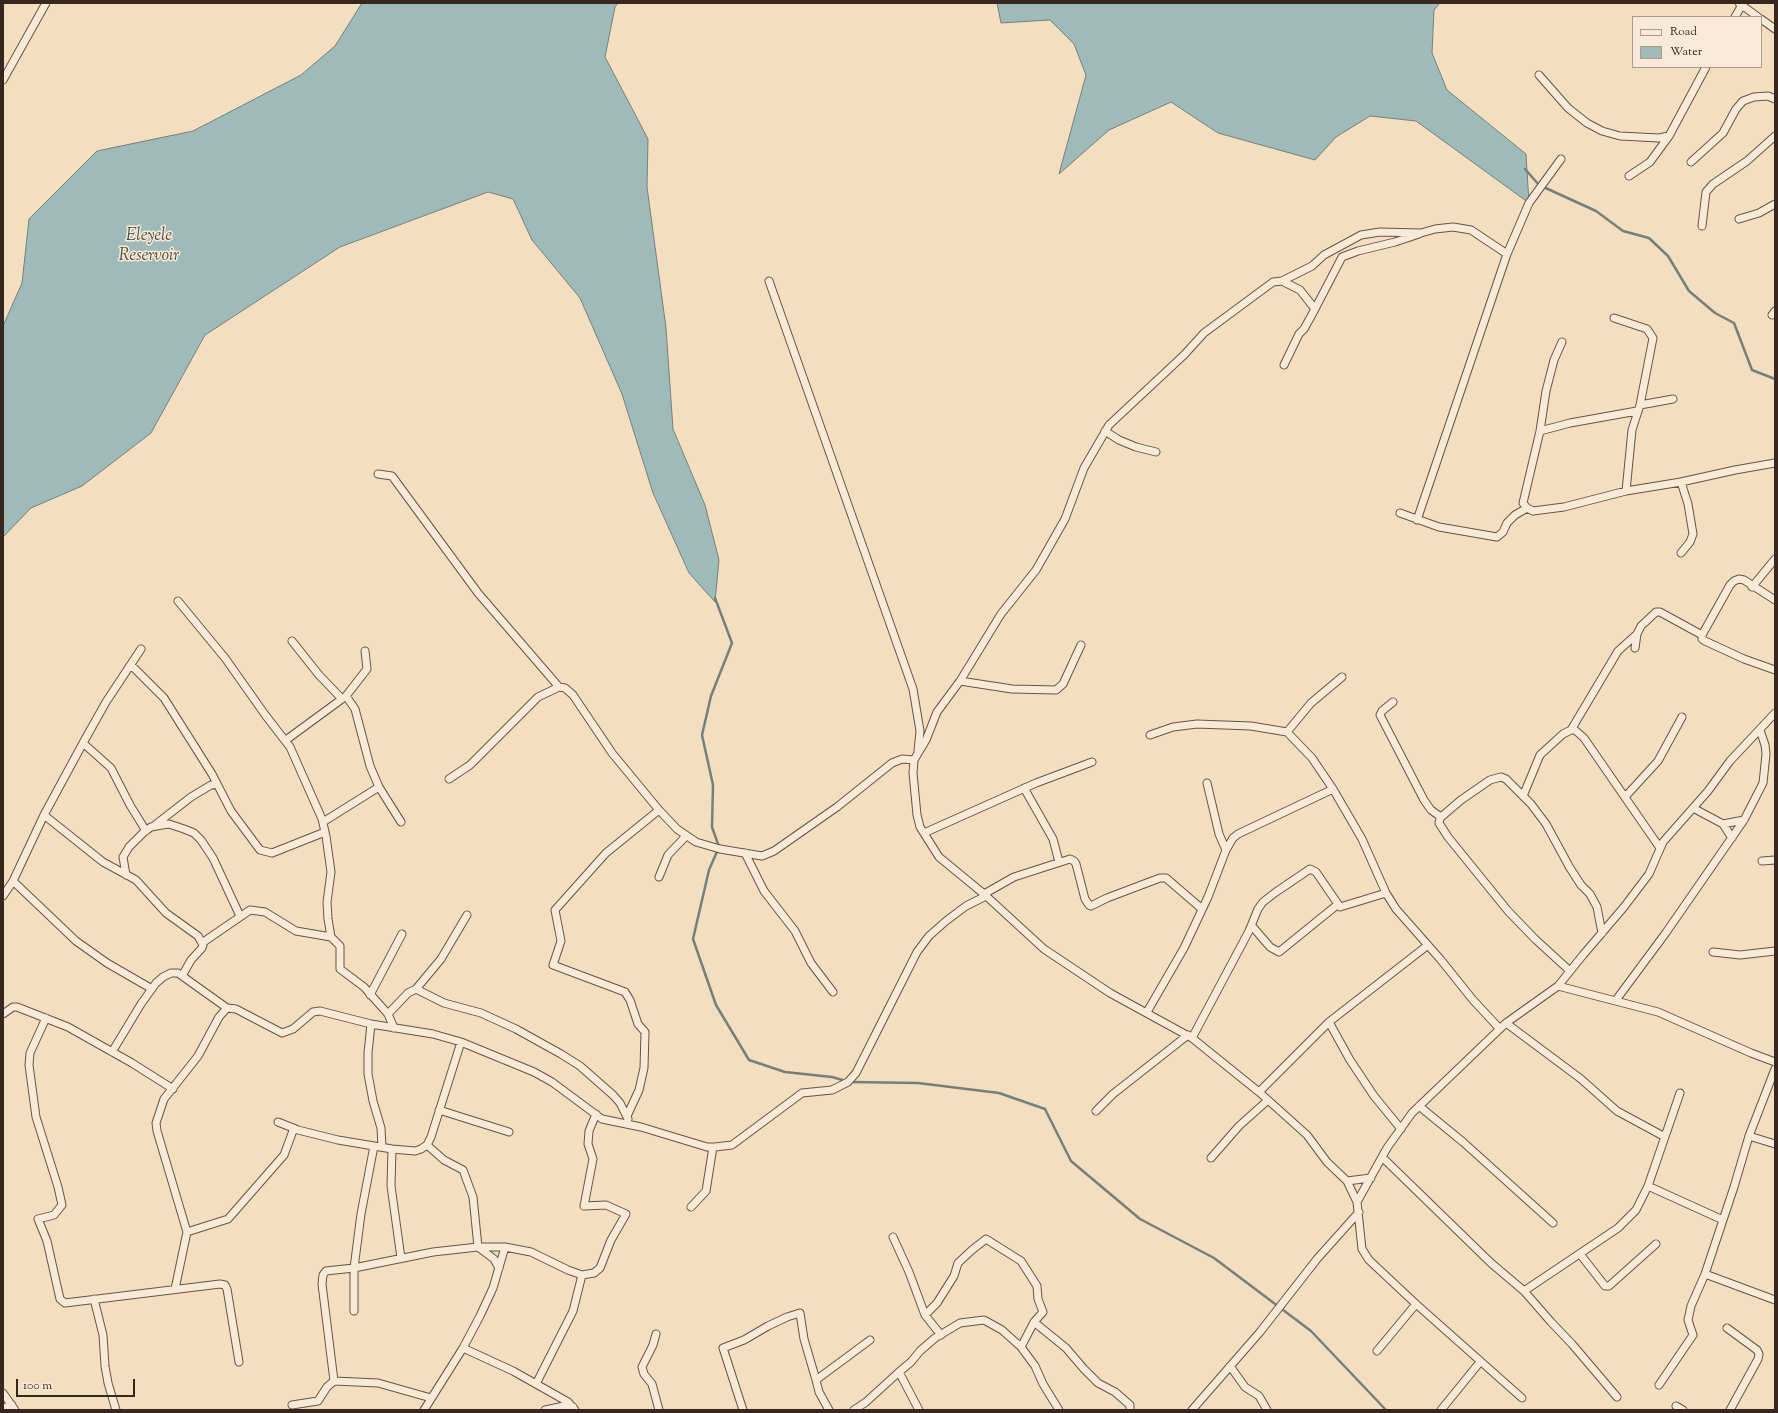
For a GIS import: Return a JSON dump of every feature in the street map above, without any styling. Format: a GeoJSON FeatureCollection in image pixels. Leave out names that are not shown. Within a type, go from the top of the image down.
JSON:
{"type":"FeatureCollection","features":[{"type":"Feature","properties":{"kind":"street"},"geometry":{"type":"LineString","coordinates":[[3,80],[46,3]]}},
{"type":"Feature","properties":{"kind":"street"},"geometry":{"type":"LineString","coordinates":[[1735,16],[1741,4],[1757,16]]}},
{"type":"Feature","properties":{"kind":"street"},"geometry":{"type":"LineString","coordinates":[[1762,20],[1775,29]]}},
{"type":"Feature","properties":{"kind":"street"},"geometry":{"type":"LineString","coordinates":[[1629,176],[1650,162],[1669,136],[1705,68]]}},
{"type":"Feature","properties":{"kind":"street"},"geometry":{"type":"LineString","coordinates":[[1539,75],[1568,108],[1587,123],[1602,131],[1620,136],[1643,138],[1659,138],[1669,136]]}},
{"type":"Feature","properties":{"kind":"street"},"geometry":{"type":"LineString","coordinates":[[1691,162],[1723,133],[1736,109],[1743,101],[1754,97],[1768,96],[1775,99]]}},
{"type":"Feature","properties":{"kind":"street"},"geometry":{"type":"LineString","coordinates":[[1702,226],[1706,192],[1713,184],[1747,161],[1775,136]]}},
{"type":"Feature","properties":{"kind":"street"},"geometry":{"type":"LineString","coordinates":[[1417,520],[1507,254],[1530,203],[1561,159]]}},
{"type":"Feature","properties":{"kind":"street"},"geometry":{"type":"LineString","coordinates":[[1739,219],[1759,213],[1775,204]]}},
{"type":"Feature","properties":{"kind":"street"},"geometry":{"type":"LineString","coordinates":[[1284,365],[1299,334],[1304,329],[1342,257],[1421,233],[1444,228],[1471,230],[1507,254]]}},
{"type":"Feature","properties":{"kind":"street"},"geometry":{"type":"LineString","coordinates":[[449,779],[470,765],[538,697],[559,688],[565,688],[573,695],[612,753],[659,810],[686,836],[696,842],[717,848],[762,856],[774,851],[837,807],[892,763],[916,757],[926,740],[937,712],[960,681],[1001,614],[1036,570],[1065,519],[1084,468],[1105,431],[1114,419],[1184,355],[1204,333],[1273,282],[1282,281],[1312,266],[1324,255],[1361,235],[1380,232],[1421,233]]}},
{"type":"Feature","properties":{"kind":"street"},"geometry":{"type":"LineString","coordinates":[[769,281],[913,689],[920,731],[913,773],[917,815],[920,827],[939,857],[985,895],[1044,949],[1110,993],[1190,1036],[1259,1092],[1267,1101],[1307,1135],[1327,1162],[1347,1180],[1357,1202],[1362,1249],[1369,1260],[1480,1362],[1522,1398]]}},
{"type":"Feature","properties":{"kind":"street"},"geometry":{"type":"LineString","coordinates":[[1282,281],[1300,290],[1315,309]]}},
{"type":"Feature","properties":{"kind":"street"},"geometry":{"type":"LineString","coordinates":[[1614,318],[1647,329],[1653,338],[1632,430],[1626,491]]}},
{"type":"Feature","properties":{"kind":"street"},"geometry":{"type":"LineString","coordinates":[[1562,342],[1554,360],[1546,392],[1540,430],[1523,503],[1527,508],[1533,511],[1564,507],[1626,491],[1681,482],[1775,463]]}},
{"type":"Feature","properties":{"kind":"street"},"geometry":{"type":"LineString","coordinates":[[1540,430],[1673,399]]}},
{"type":"Feature","properties":{"kind":"street"},"geometry":{"type":"LineString","coordinates":[[1105,431],[1119,440],[1136,447],[1156,452]]}},
{"type":"Feature","properties":{"kind":"street"},"geometry":{"type":"LineString","coordinates":[[378,474],[392,476],[478,593],[559,688]]}},
{"type":"Feature","properties":{"kind":"street"},"geometry":{"type":"LineString","coordinates":[[1681,482],[1688,504],[1692,534],[1690,542],[1681,552]]}},
{"type":"Feature","properties":{"kind":"street"},"geometry":{"type":"LineString","coordinates":[[1400,513],[1439,527],[1497,537],[1503,532],[1507,523],[1515,515],[1527,508]]}},
{"type":"Feature","properties":{"kind":"street"},"geometry":{"type":"LineString","coordinates":[[1752,587],[1775,559]]}},
{"type":"Feature","properties":{"kind":"street"},"geometry":{"type":"LineString","coordinates":[[1702,635],[1730,585],[1738,579],[1744,580],[1752,587],[1775,600]]}},
{"type":"Feature","properties":{"kind":"street"},"geometry":{"type":"LineString","coordinates":[[178,601],[225,658],[290,747],[323,822],[331,872],[327,902],[331,937]]}},
{"type":"Feature","properties":{"kind":"street"},"geometry":{"type":"LineString","coordinates":[[1635,648],[1637,634],[1641,626],[1656,612],[1660,612],[1702,635],[1702,639],[1744,659],[1775,670]]}},
{"type":"Feature","properties":{"kind":"street"},"geometry":{"type":"LineString","coordinates":[[1523,796],[1540,755],[1563,734],[1571,730],[1618,651],[1637,634]]}},
{"type":"Feature","properties":{"kind":"street"},"geometry":{"type":"LineString","coordinates":[[292,641],[319,675],[355,709],[370,766],[379,787],[401,822]]}},
{"type":"Feature","properties":{"kind":"street"},"geometry":{"type":"LineString","coordinates":[[960,681],[1012,689],[1056,690],[1063,684],[1081,645]]}},
{"type":"Feature","properties":{"kind":"street"},"geometry":{"type":"LineString","coordinates":[[3,896],[13,881],[44,815],[83,743],[106,702],[141,649]]}},
{"type":"Feature","properties":{"kind":"street"},"geometry":{"type":"LineString","coordinates":[[286,740],[344,698],[356,685],[367,668],[365,651]]}},
{"type":"Feature","properties":{"kind":"street"},"geometry":{"type":"LineString","coordinates":[[131,665],[164,698],[217,784],[231,810],[260,850],[272,853],[325,832]]}},
{"type":"Feature","properties":{"kind":"street"},"geometry":{"type":"LineString","coordinates":[[1287,732],[1311,703],[1342,677]]}},
{"type":"Feature","properties":{"kind":"street"},"geometry":{"type":"LineString","coordinates":[[1393,702],[1382,711],[1380,715],[1424,800],[1431,810],[1441,817]]}},
{"type":"Feature","properties":{"kind":"street"},"geometry":{"type":"LineString","coordinates":[[1357,1202],[1382,1157],[1419,1106],[1506,1023],[1558,986],[1624,907],[1649,874],[1660,848],[1668,837],[1708,791],[1730,762],[1775,713]]}},
{"type":"Feature","properties":{"kind":"street"},"geometry":{"type":"LineString","coordinates":[[1625,797],[1658,760],[1682,717]]}},
{"type":"Feature","properties":{"kind":"street"},"geometry":{"type":"LineString","coordinates":[[1150,735],[1173,727],[1197,724],[1251,726],[1287,732],[1312,758],[1333,789],[1362,839],[1386,892],[1396,909],[1473,1000],[1500,1029]]}},
{"type":"Feature","properties":{"kind":"street"},"geometry":{"type":"LineString","coordinates":[[1571,730],[1576,730],[1584,738],[1660,848]]}},
{"type":"Feature","properties":{"kind":"street"},"geometry":{"type":"LineString","coordinates":[[1616,1000],[1665,934],[1744,820],[1763,783],[1766,750],[1760,730]]}},
{"type":"Feature","properties":{"kind":"street"},"geometry":{"type":"LineString","coordinates":[[83,743],[111,768],[135,813],[149,829]]}},
{"type":"Feature","properties":{"kind":"street"},"geometry":{"type":"LineString","coordinates":[[924,833],[1024,788],[1092,762]]}},
{"type":"Feature","properties":{"kind":"street"},"geometry":{"type":"LineString","coordinates":[[1570,971],[1535,939],[1508,911],[1448,836],[1439,823],[1441,817],[1462,800],[1496,777],[1506,779],[1523,796],[1546,824],[1570,868],[1581,885],[1590,894],[1597,907],[1602,933]]}},
{"type":"Feature","properties":{"kind":"street"},"geometry":{"type":"LineString","coordinates":[[1207,783],[1219,834],[1226,850]]}},
{"type":"Feature","properties":{"kind":"street"},"geometry":{"type":"LineString","coordinates":[[126,875],[123,857],[129,847],[149,829],[191,798],[211,785],[217,784]]}},
{"type":"Feature","properties":{"kind":"street"},"geometry":{"type":"LineString","coordinates":[[323,822],[379,787]]}},
{"type":"Feature","properties":{"kind":"street"},"geometry":{"type":"LineString","coordinates":[[1024,788],[1053,839],[1059,862]]}},
{"type":"Feature","properties":{"kind":"street"},"geometry":{"type":"LineString","coordinates":[[1146,1012],[1184,948],[1226,850],[1238,834],[1333,789]]}},
{"type":"Feature","properties":{"kind":"street"},"geometry":{"type":"LineString","coordinates":[[1693,808],[1723,824],[1732,838]]}},
{"type":"Feature","properties":{"kind":"street"},"geometry":{"type":"LineString","coordinates":[[627,1116],[639,1090],[644,1068],[645,1032],[638,1024],[630,1000],[625,992],[554,965],[561,941],[555,910],[606,853],[659,810]]}},
{"type":"Feature","properties":{"kind":"street"},"geometry":{"type":"LineString","coordinates":[[44,815],[85,849],[110,866],[136,880],[166,912],[198,936],[202,943],[202,948],[191,960],[182,976]]}},
{"type":"Feature","properties":{"kind":"street"},"geometry":{"type":"LineString","coordinates":[[1723,824],[1744,820]]}},
{"type":"Feature","properties":{"kind":"street"},"geometry":{"type":"LineString","coordinates":[[149,829],[169,824],[194,833],[201,840],[213,858],[240,916]]}},
{"type":"Feature","properties":{"kind":"street"},"geometry":{"type":"LineString","coordinates":[[659,877],[668,855],[686,836]]}},
{"type":"Feature","properties":{"kind":"street"},"geometry":{"type":"LineString","coordinates":[[1653,838],[1668,837]]}},
{"type":"Feature","properties":{"kind":"street"},"geometry":{"type":"LineString","coordinates":[[745,853],[764,891],[795,931],[811,963],[833,992]]}},
{"type":"Feature","properties":{"kind":"street"},"geometry":{"type":"LineString","coordinates":[[112,1052],[141,1004],[152,989],[163,977],[171,973],[178,973],[227,1008],[236,1009],[282,1033],[293,1029],[313,1012],[320,1011],[371,1024],[433,1034],[461,1042],[534,1072],[552,1082],[602,1119],[631,1125],[713,1148],[732,1145],[802,1093],[832,1090],[848,1082],[856,1072],[876,1037],[917,952],[929,936],[966,906],[1014,877],[1070,859],[1074,860],[1085,899],[1091,906],[1107,898],[1152,881],[1166,878],[1202,909]]}},
{"type":"Feature","properties":{"kind":"street"},"geometry":{"type":"LineString","coordinates":[[1762,861],[1775,860]]}},
{"type":"Feature","properties":{"kind":"street"},"geometry":{"type":"LineString","coordinates":[[1096,1111],[1122,1086],[1190,1036],[1252,926],[1258,909],[1263,902],[1310,869],[1316,872],[1337,905],[1343,908],[1386,892]]}},
{"type":"Feature","properties":{"kind":"street"},"geometry":{"type":"LineString","coordinates":[[13,881],[76,941],[107,963],[152,989]]}},
{"type":"Feature","properties":{"kind":"street"},"geometry":{"type":"LineString","coordinates":[[1252,926],[1270,947],[1279,952],[1337,905]]}},
{"type":"Feature","properties":{"kind":"street"},"geometry":{"type":"LineString","coordinates":[[202,943],[250,910],[265,912],[296,931],[306,934],[331,937],[340,946],[340,969],[364,987],[388,1014],[394,1028]]}},
{"type":"Feature","properties":{"kind":"street"},"geometry":{"type":"LineString","coordinates":[[388,1014],[408,993],[416,989],[441,959],[468,915]]}},
{"type":"Feature","properties":{"kind":"street"},"geometry":{"type":"LineString","coordinates":[[370,995],[402,934]]}},
{"type":"Feature","properties":{"kind":"street"},"geometry":{"type":"LineString","coordinates":[[1259,1092],[1329,1022],[1428,945]]}},
{"type":"Feature","properties":{"kind":"street"},"geometry":{"type":"LineString","coordinates":[[1712,952],[1740,955],[1775,951]]}},
{"type":"Feature","properties":{"kind":"street"},"geometry":{"type":"LineString","coordinates":[[1558,986],[1658,1012],[1775,1062]]}},
{"type":"Feature","properties":{"kind":"street"},"geometry":{"type":"LineString","coordinates":[[416,989],[444,1003],[481,1013],[516,1029],[561,1054],[589,1073],[620,1102],[631,1125]]}},
{"type":"Feature","properties":{"kind":"street"},"geometry":{"type":"LineString","coordinates":[[3,1014],[13,1006],[68,1027],[173,1089]]}},
{"type":"Feature","properties":{"kind":"street"},"geometry":{"type":"LineString","coordinates":[[175,1290],[187,1232],[156,1126],[161,1105],[198,1056],[219,1017],[227,1008]]}},
{"type":"Feature","properties":{"kind":"street"},"geometry":{"type":"LineString","coordinates":[[46,1018],[30,1054],[29,1065],[36,1117],[58,1186],[62,1205],[54,1215],[38,1219],[47,1240],[60,1298],[65,1303],[220,1284],[225,1285],[240,1362]]}},
{"type":"Feature","properties":{"kind":"street"},"geometry":{"type":"LineString","coordinates":[[1329,1022],[1350,1060],[1374,1096],[1401,1129]]}},
{"type":"Feature","properties":{"kind":"street"},"geometry":{"type":"LineString","coordinates":[[1506,1023],[1581,1079],[1617,1111],[1665,1137]]}},
{"type":"Feature","properties":{"kind":"street"},"geometry":{"type":"LineString","coordinates":[[371,1024],[368,1053],[368,1074],[373,1101],[381,1128],[382,1147]]}},
{"type":"Feature","properties":{"kind":"street"},"geometry":{"type":"LineString","coordinates":[[278,1122],[338,1140],[392,1149],[422,1149],[427,1145],[461,1042]]}},
{"type":"Feature","properties":{"kind":"street"},"geometry":{"type":"LineString","coordinates":[[1659,1385],[1692,1335],[1688,1320],[1690,1306],[1705,1274],[1734,1187],[1748,1136],[1775,1069]]}},
{"type":"Feature","properties":{"kind":"street"},"geometry":{"type":"LineString","coordinates":[[1524,1291],[1618,1228],[1636,1210],[1648,1186],[1680,1093]]}},
{"type":"Feature","properties":{"kind":"street"},"geometry":{"type":"LineString","coordinates":[[1211,1158],[1239,1126],[1267,1101]]}},
{"type":"Feature","properties":{"kind":"street"},"geometry":{"type":"LineString","coordinates":[[1419,1106],[1463,1142],[1553,1223]]}},
{"type":"Feature","properties":{"kind":"street"},"geometry":{"type":"LineString","coordinates":[[439,1110],[509,1132]]}},
{"type":"Feature","properties":{"kind":"street"},"geometry":{"type":"LineString","coordinates":[[334,1381],[325,1309],[323,1275],[326,1271],[354,1268],[433,1252],[478,1247],[505,1247],[531,1252],[582,1275],[594,1273],[600,1268],[611,1240],[626,1214],[606,1205],[584,1206],[593,1159],[588,1144],[589,1131],[596,1114]]}},
{"type":"Feature","properties":{"kind":"street"},"geometry":{"type":"LineString","coordinates":[[187,1232],[228,1219],[284,1154],[294,1128]]}},
{"type":"Feature","properties":{"kind":"street"},"geometry":{"type":"LineString","coordinates":[[1748,1136],[1775,1144]]}},
{"type":"Feature","properties":{"kind":"street"},"geometry":{"type":"LineString","coordinates":[[427,1145],[444,1160],[463,1170],[473,1197],[478,1247],[494,1259],[499,1268]]}},
{"type":"Feature","properties":{"kind":"street"},"geometry":{"type":"LineString","coordinates":[[354,1311],[354,1268],[374,1146]]}},
{"type":"Feature","properties":{"kind":"street"},"geometry":{"type":"LineString","coordinates":[[691,1207],[706,1191],[713,1148]]}},
{"type":"Feature","properties":{"kind":"street"},"geometry":{"type":"LineString","coordinates":[[392,1149],[391,1186],[401,1258]]}},
{"type":"Feature","properties":{"kind":"street"},"geometry":{"type":"LineString","coordinates":[[1382,1157],[1491,1263],[1524,1291],[1617,1397]]}},
{"type":"Feature","properties":{"kind":"street"},"geometry":{"type":"LineString","coordinates":[[1347,1180],[1370,1178]]}},
{"type":"Feature","properties":{"kind":"street"},"geometry":{"type":"LineString","coordinates":[[1648,1186],[1722,1220]]}},
{"type":"Feature","properties":{"kind":"street"},"geometry":{"type":"LineString","coordinates":[[1192,1410],[1230,1366],[1317,1259],[1359,1212]]}},
{"type":"Feature","properties":{"kind":"street"},"geometry":{"type":"LineString","coordinates":[[893,1237],[909,1272],[925,1315],[941,1335]]}},
{"type":"Feature","properties":{"kind":"street"},"geometry":{"type":"LineString","coordinates":[[925,1315],[937,1303],[954,1276],[958,1263],[986,1239],[1021,1261],[1037,1286],[1038,1299],[1043,1312],[1034,1322],[1021,1347]]}},
{"type":"Feature","properties":{"kind":"street"},"geometry":{"type":"LineString","coordinates":[[1580,1254],[1605,1286],[1609,1286],[1656,1244]]}},
{"type":"Feature","properties":{"kind":"street"},"geometry":{"type":"LineString","coordinates":[[424,1410],[463,1348],[493,1288],[505,1247]]}},
{"type":"Feature","properties":{"kind":"street"},"geometry":{"type":"LineString","coordinates":[[1705,1274],[1775,1300]]}},
{"type":"Feature","properties":{"kind":"street"},"geometry":{"type":"LineString","coordinates":[[536,1384],[573,1311],[582,1275]]}},
{"type":"Feature","properties":{"kind":"street"},"geometry":{"type":"LineString","coordinates":[[94,1299],[103,1335],[105,1366],[108,1383],[116,1410]]}},
{"type":"Feature","properties":{"kind":"street"},"geometry":{"type":"LineString","coordinates":[[1377,1351],[1416,1304]]}},
{"type":"Feature","properties":{"kind":"street"},"geometry":{"type":"LineString","coordinates":[[743,1410],[723,1348],[744,1340],[787,1317],[800,1314],[804,1339],[818,1392],[829,1410]]}},
{"type":"Feature","properties":{"kind":"street"},"geometry":{"type":"LineString","coordinates":[[854,1410],[866,1402],[920,1351],[941,1335],[960,1324],[984,1320],[1002,1330],[1021,1347],[1035,1366],[1043,1384],[1059,1410]]}},
{"type":"Feature","properties":{"kind":"street"},"geometry":{"type":"LineString","coordinates":[[1034,1322],[1066,1348],[1098,1383],[1115,1392],[1130,1405],[1130,1410]]}},
{"type":"Feature","properties":{"kind":"street"},"geometry":{"type":"LineString","coordinates":[[1727,1328],[1757,1350],[1759,1354],[1758,1359],[1730,1410]]}},
{"type":"Feature","properties":{"kind":"street"},"geometry":{"type":"LineString","coordinates":[[656,1334],[653,1345],[642,1367],[644,1374],[652,1384],[658,1410]]}},
{"type":"Feature","properties":{"kind":"street"},"geometry":{"type":"LineString","coordinates":[[816,1380],[870,1340]]}},
{"type":"Feature","properties":{"kind":"street"},"geometry":{"type":"LineString","coordinates":[[463,1348],[513,1371],[568,1402],[574,1408]]}},
{"type":"Feature","properties":{"kind":"street"},"geometry":{"type":"LineString","coordinates":[[1441,1410],[1480,1362]]}},
{"type":"Feature","properties":{"kind":"street"},"geometry":{"type":"LineString","coordinates":[[1230,1366],[1245,1386],[1258,1396],[1267,1410]]}},
{"type":"Feature","properties":{"kind":"street"},"geometry":{"type":"LineString","coordinates":[[899,1372],[919,1410]]}},
{"type":"Feature","properties":{"kind":"street"},"geometry":{"type":"LineString","coordinates":[[292,1405],[318,1401],[327,1387],[334,1381],[378,1383],[431,1398]]}},
{"type":"Feature","properties":{"kind":"street"},"geometry":{"type":"LineString","coordinates":[[3,1393],[13,1408]]}},
{"type":"Feature","properties":{"kind":"street"},"geometry":{"type":"LineString","coordinates":[[545,1410],[564,1406],[574,1408]]}},
{"type":"Feature","properties":{"kind":"street"},"geometry":{"type":"LineString","coordinates":[[3,1408],[13,1408]]}},
{"type":"Feature","properties":{"kind":"water","name":"Eleyele Reservoir"},"geometry":{"type":"Polygon","coordinates":[[[362,3],[618,3],[615,7],[605,57],[648,139],[647,187],[666,328],[673,429],[705,505],[719,560],[715,602],[689,573],[653,493],[622,394],[580,298],[532,240],[513,199],[488,192],[340,247],[205,335],[151,433],[82,486],[31,508],[3,537],[3,326],[22,283],[29,219],[97,151],[193,131],[301,75],[335,46],[362,3]]]}},
{"type":"Feature","properties":{"kind":"water"},"geometry":{"type":"Polygon","coordinates":[[[997,3],[1440,3],[1434,10],[1432,53],[1447,90],[1526,154],[1529,203],[1416,121],[1370,116],[1336,137],[1315,160],[1218,133],[1171,102],[1109,130],[1059,174],[1086,75],[1074,44],[1050,20],[1001,23],[997,3]]]}},
{"type":"Feature","properties":{"kind":"waterway"},"geometry":{"type":"LineString","coordinates":[[1525,169],[1539,185],[1596,211],[1623,231],[1649,238],[1668,256],[1689,291],[1715,313],[1734,323],[1752,370],[1775,379]]}},
{"type":"Feature","properties":{"kind":"waterway"},"geometry":{"type":"LineString","coordinates":[[715,598],[732,643],[711,696],[702,735],[713,785],[712,827],[719,847],[709,870],[693,939],[716,1005],[749,1060],[785,1072],[832,1077],[846,1081]]}},
{"type":"Feature","properties":{"kind":"waterway"},"geometry":{"type":"LineString","coordinates":[[851,1082],[918,1083],[999,1093],[1045,1109],[1071,1161],[1140,1219],[1214,1258],[1311,1331],[1386,1410]]}}]}
